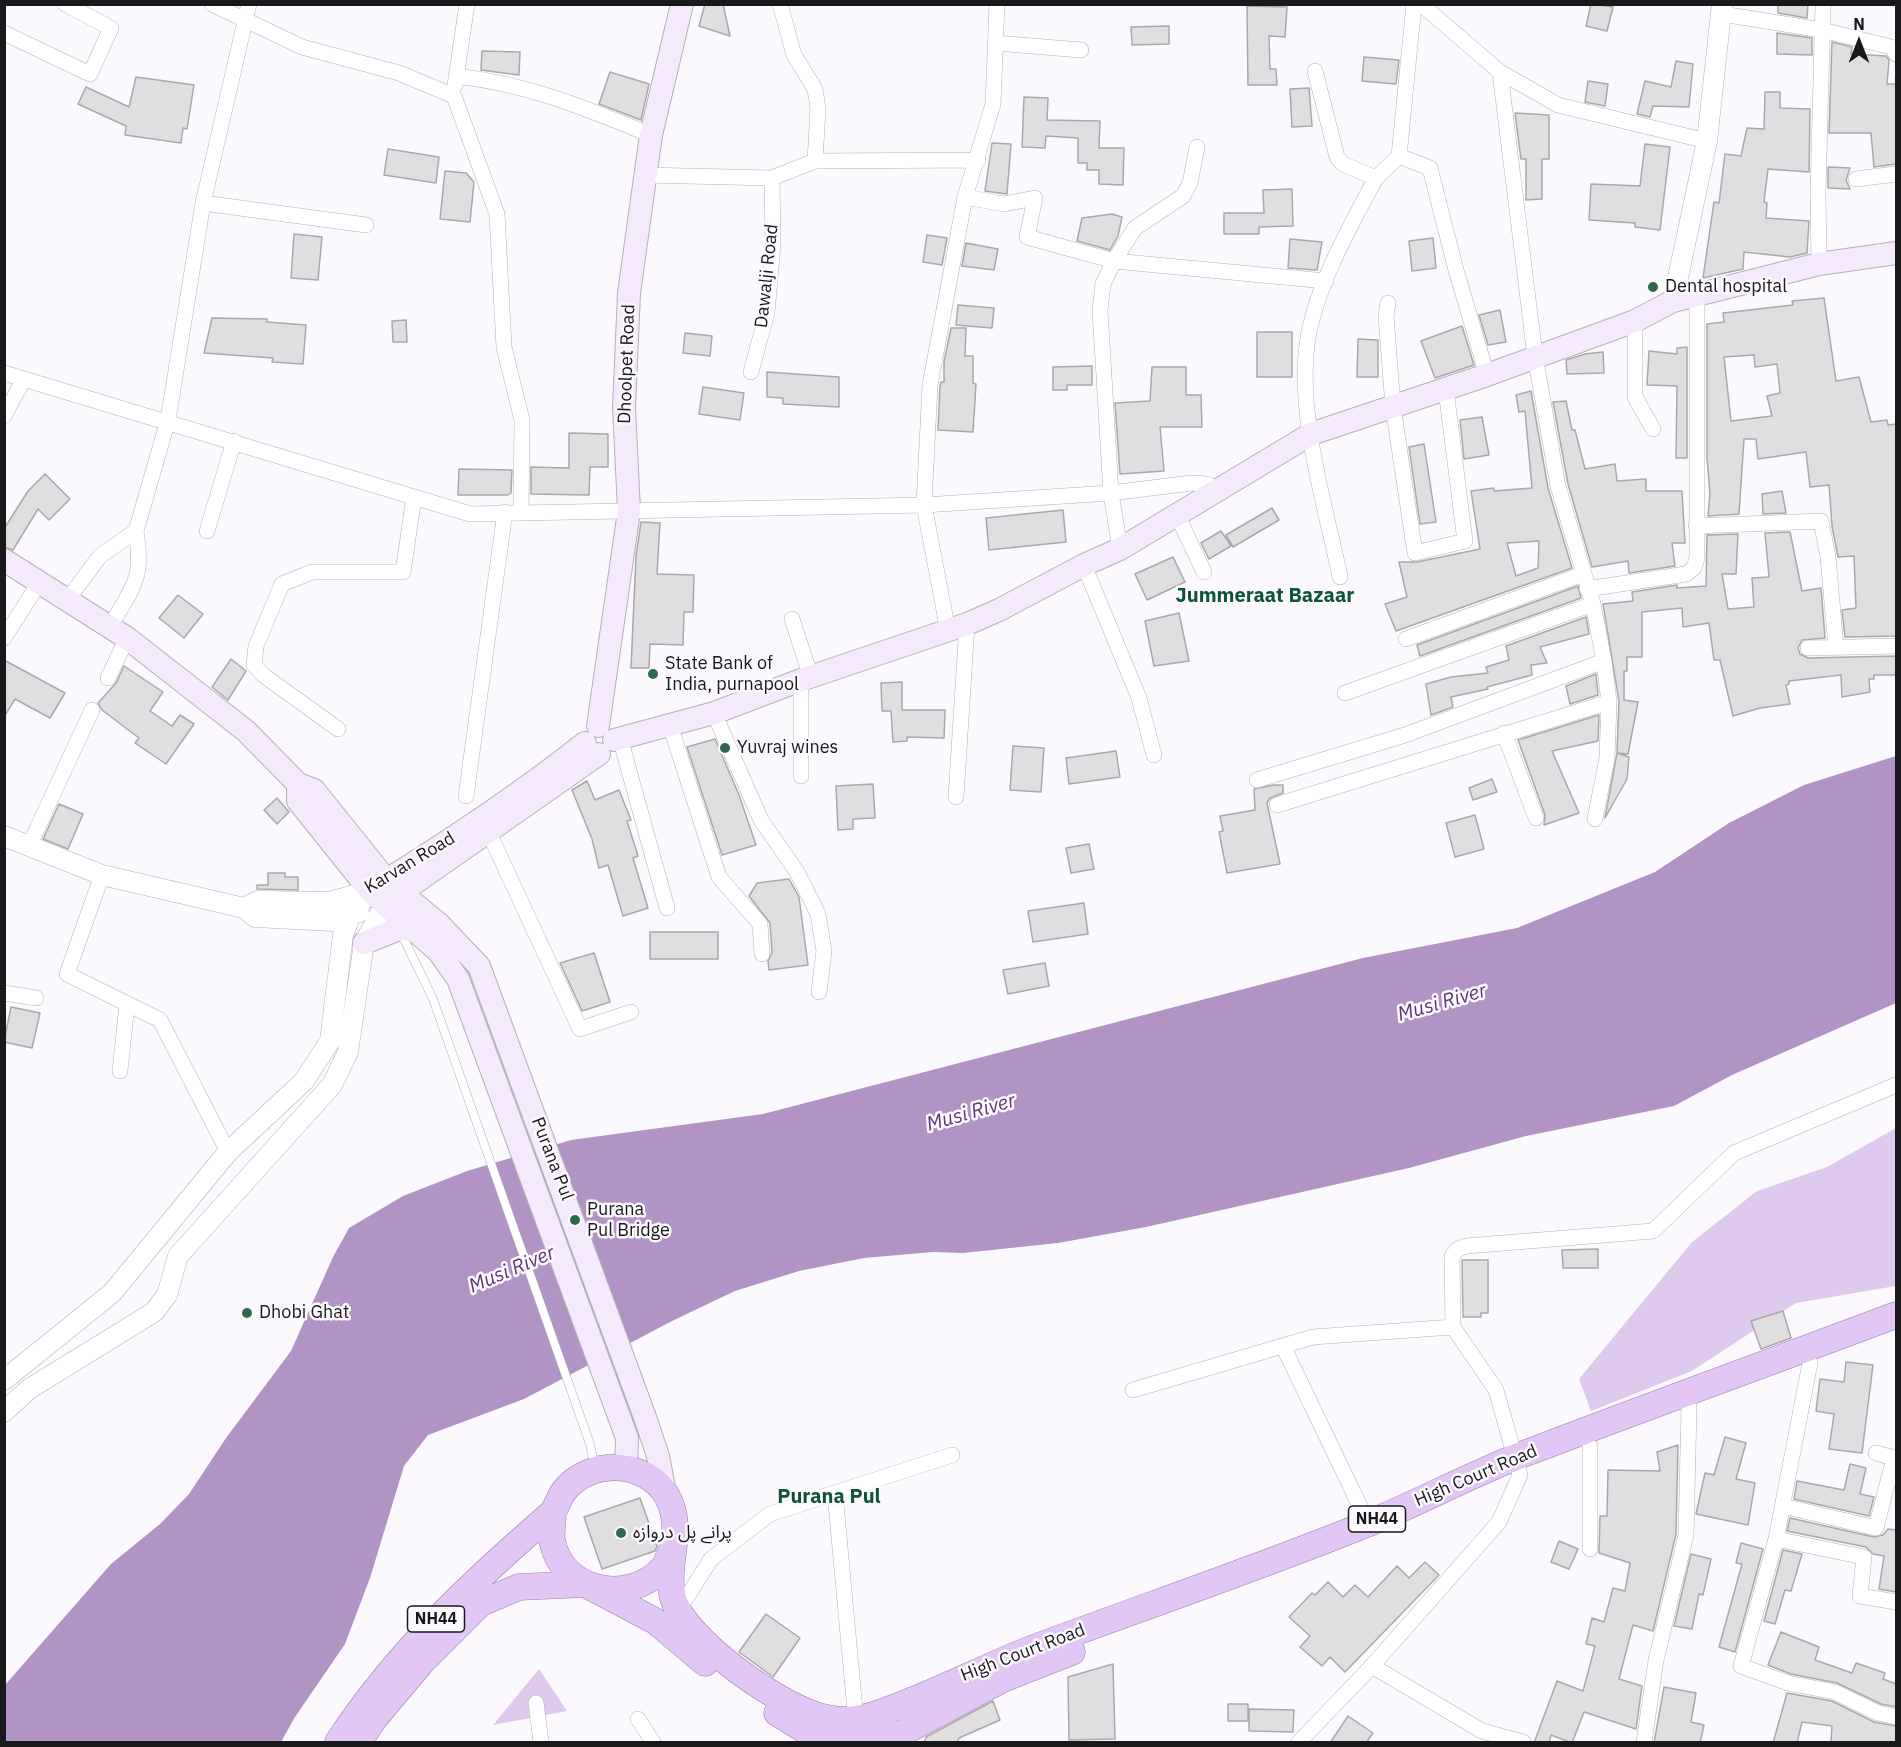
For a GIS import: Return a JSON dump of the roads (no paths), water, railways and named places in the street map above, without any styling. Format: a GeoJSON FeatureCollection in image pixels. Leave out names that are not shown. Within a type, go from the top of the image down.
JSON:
{"type":"FeatureCollection","features":[{"type":"Feature","properties":{"kind":"highway","name":"High Court Road"},"geometry":{"type":"LineString","coordinates":[[859,1737],[905,1704],[995,1662],[1519,1466],[1896,1315]]}},
{"type":"Feature","properties":{"kind":"highway","name":"High Court Road"},"geometry":{"type":"LineString","coordinates":[[859,1737],[902,1732],[1000,1680],[1372,1537],[1519,1466],[1590,1446],[1896,1330]]}},
{"type":"Feature","properties":{"kind":"highway","name":"NH44"},"geometry":{"type":"LineString","coordinates":[[338,1743],[363,1703],[426,1629],[554,1512],[565,1490],[584,1474],[604,1467],[626,1468],[646,1476],[665,1493],[676,1517],[675,1543],[670,1569],[672,1594],[678,1611],[703,1643],[786,1703],[825,1718],[859,1737]]}},
{"type":"Feature","properties":{"kind":"highway","name":"NH44"},"geometry":{"type":"LineString","coordinates":[[554,1512],[552,1540],[563,1566],[585,1584],[655,1621],[721,1676],[816,1737],[859,1737]]}},
{"type":"Feature","properties":{"kind":"highway","name":"NH44"},"geometry":{"type":"LineString","coordinates":[[359,1743],[374,1719],[421,1663],[481,1603],[519,1587],[585,1584],[613,1591],[640,1585],[663,1568],[675,1543]]}},
{"type":"Feature","properties":{"kind":"main road","name":"Dhoolpet Road"},"geometry":{"type":"LineString","coordinates":[[603,740],[629,511],[624,407],[629,293],[651,135],[682,4]]}},
{"type":"Feature","properties":{"kind":"main road"},"geometry":{"type":"LineString","coordinates":[[4,560],[119,633],[246,731],[298,784],[298,801],[386,892],[489,833],[603,740],[714,713],[957,628],[1120,549],[1311,434],[1446,390],[1635,321],[1673,301],[1819,264],[1896,253]]}},
{"type":"Feature","properties":{"kind":"main road","name":"Karvan Road"},"geometry":{"type":"LineString","coordinates":[[386,892],[537,780],[603,740]]}},
{"type":"Feature","properties":{"kind":"main road","name":"Purana Pul"},"geometry":{"type":"LineString","coordinates":[[386,892],[408,929],[439,952],[458,979],[627,1438],[626,1468]]}},
{"type":"Feature","properties":{"kind":"main road","name":"Purana Pul"},"geometry":{"type":"LineString","coordinates":[[386,892],[439,924],[479,966],[646,1420],[658,1456],[665,1493]]}},
{"type":"Feature","properties":{"kind":"main road"},"geometry":{"type":"LineString","coordinates":[[364,943],[408,929]]}},
{"type":"Feature","properties":{"kind":"street"},"geometry":{"type":"LineString","coordinates":[[4,33],[90,74],[111,28],[65,4]]}},
{"type":"Feature","properties":{"kind":"street"},"geometry":{"type":"LineString","coordinates":[[212,4],[248,12],[302,47],[399,73],[454,96]]}},
{"type":"Feature","properties":{"kind":"street"},"geometry":{"type":"LineString","coordinates":[[467,4],[454,96],[497,214],[504,347],[522,420],[521,513]]}},
{"type":"Feature","properties":{"kind":"street"},"geometry":{"type":"LineString","coordinates":[[780,4],[794,55],[815,89],[818,108],[815,161]]}},
{"type":"Feature","properties":{"kind":"street"},"geometry":{"type":"LineString","coordinates":[[956,797],[957,628],[924,505],[930,385],[965,197],[993,104],[997,4]]}},
{"type":"Feature","properties":{"kind":"street"},"geometry":{"type":"LineString","coordinates":[[1340,577],[1311,434],[1306,358],[1309,336],[1326,281],[1341,243],[1376,178],[1399,156],[1414,4]]}},
{"type":"Feature","properties":{"kind":"street"},"geometry":{"type":"LineString","coordinates":[[1421,4],[1500,72],[1558,105],[1707,141]]}},
{"type":"Feature","properties":{"kind":"street"},"geometry":{"type":"LineString","coordinates":[[1819,264],[1818,193],[1823,4]]}},
{"type":"Feature","properties":{"kind":"street"},"geometry":{"type":"LineString","coordinates":[[1673,301],[1707,141],[1722,9],[1891,47],[1896,54]]}},
{"type":"Feature","properties":{"kind":"street"},"geometry":{"type":"LineString","coordinates":[[108,678],[140,566],[136,531],[168,420],[203,202],[248,12]]}},
{"type":"Feature","properties":{"kind":"street"},"geometry":{"type":"LineString","coordinates":[[996,44],[1081,50]]}},
{"type":"Feature","properties":{"kind":"street"},"geometry":{"type":"LineString","coordinates":[[1315,71],[1337,157],[1342,164],[1376,178]]}},
{"type":"Feature","properties":{"kind":"street"},"geometry":{"type":"LineString","coordinates":[[1500,72],[1535,356],[1558,486],[1593,604],[1610,702],[1607,758],[1595,819]]}},
{"type":"Feature","properties":{"kind":"street"},"geometry":{"type":"LineString","coordinates":[[456,76],[498,80],[572,103],[651,135]]}},
{"type":"Feature","properties":{"kind":"street"},"geometry":{"type":"LineString","coordinates":[[1120,549],[1111,493],[1100,310],[1103,284],[1114,261],[1135,228],[1183,196],[1190,183],[1197,147]]}},
{"type":"Feature","properties":{"kind":"street"},"geometry":{"type":"LineString","coordinates":[[1399,156],[1430,168],[1434,176],[1456,270],[1486,375]]}},
{"type":"Feature","properties":{"kind":"street"},"geometry":{"type":"LineString","coordinates":[[644,175],[772,178],[815,161],[978,160]]}},
{"type":"Feature","properties":{"kind":"street"},"geometry":{"type":"LineString","coordinates":[[1856,179],[1896,174]]}},
{"type":"Feature","properties":{"kind":"street","name":"Dawalji Road"},"geometry":{"type":"LineString","coordinates":[[751,372],[767,313],[773,245],[772,178]]}},
{"type":"Feature","properties":{"kind":"street"},"geometry":{"type":"LineString","coordinates":[[965,197],[1004,204],[1035,198],[1027,237],[1114,261],[1326,281]]}},
{"type":"Feature","properties":{"kind":"street"},"geometry":{"type":"LineString","coordinates":[[203,202],[366,225]]}},
{"type":"Feature","properties":{"kind":"street"},"geometry":{"type":"LineString","coordinates":[[1587,589],[1686,574],[1694,568],[1697,558],[1697,294]]}},
{"type":"Feature","properties":{"kind":"street"},"geometry":{"type":"LineString","coordinates":[[1388,303],[1386,316],[1393,407],[1414,553],[1465,541],[1446,390]]}},
{"type":"Feature","properties":{"kind":"street"},"geometry":{"type":"LineString","coordinates":[[1635,321],[1635,397],[1653,429]]}},
{"type":"Feature","properties":{"kind":"street"},"geometry":{"type":"LineString","coordinates":[[4,373],[168,420],[470,514],[924,505],[1111,493],[1192,483],[1206,484],[1221,490]]}},
{"type":"Feature","properties":{"kind":"street"},"geometry":{"type":"LineString","coordinates":[[4,416],[24,379]]}},
{"type":"Feature","properties":{"kind":"street"},"geometry":{"type":"LineString","coordinates":[[207,531],[234,441]]}},
{"type":"Feature","properties":{"kind":"street"},"geometry":{"type":"LineString","coordinates":[[338,729],[263,675],[254,665],[256,646],[282,584],[312,572],[403,572],[414,496]]}},
{"type":"Feature","properties":{"kind":"street"},"geometry":{"type":"LineString","coordinates":[[466,796],[505,512]]}},
{"type":"Feature","properties":{"kind":"street"},"geometry":{"type":"LineString","coordinates":[[1177,516],[1204,572]]}},
{"type":"Feature","properties":{"kind":"street"},"geometry":{"type":"LineString","coordinates":[[1696,526],[1821,521],[1828,557],[1836,647]]}},
{"type":"Feature","properties":{"kind":"street"},"geometry":{"type":"LineString","coordinates":[[68,599],[100,555],[136,531]]}},
{"type":"Feature","properties":{"kind":"street"},"geometry":{"type":"LineString","coordinates":[[1084,565],[1138,698],[1154,755]]}},
{"type":"Feature","properties":{"kind":"street"},"geometry":{"type":"LineString","coordinates":[[1406,639],[1583,574]]}},
{"type":"Feature","properties":{"kind":"street"},"geometry":{"type":"LineString","coordinates":[[4,638],[39,583]]}},
{"type":"Feature","properties":{"kind":"street"},"geometry":{"type":"LineString","coordinates":[[1345,693],[1593,604]]}},
{"type":"Feature","properties":{"kind":"street"},"geometry":{"type":"LineString","coordinates":[[792,619],[806,679],[801,776]]}},
{"type":"Feature","properties":{"kind":"street"},"geometry":{"type":"LineString","coordinates":[[1808,648],[1896,646]]}},
{"type":"Feature","properties":{"kind":"street"},"geometry":{"type":"LineString","coordinates":[[1257,780],[1405,735],[1604,661]]}},
{"type":"Feature","properties":{"kind":"street"},"geometry":{"type":"LineString","coordinates":[[1277,805],[1610,702]]}},
{"type":"Feature","properties":{"kind":"street"},"geometry":{"type":"LineString","coordinates":[[29,846],[92,710]]}},
{"type":"Feature","properties":{"kind":"street"},"geometry":{"type":"LineString","coordinates":[[714,713],[761,820],[797,872],[818,914],[824,951],[819,992]]}},
{"type":"Feature","properties":{"kind":"street"},"geometry":{"type":"LineString","coordinates":[[670,725],[719,877],[760,924],[762,954]]}},
{"type":"Feature","properties":{"kind":"street"},"geometry":{"type":"LineString","coordinates":[[1504,733],[1536,818]]}},
{"type":"Feature","properties":{"kind":"street"},"geometry":{"type":"LineString","coordinates":[[603,740],[667,908]]}},
{"type":"Feature","properties":{"kind":"street"},"geometry":{"type":"LineString","coordinates":[[489,833],[580,1029],[632,1012]]}},
{"type":"Feature","properties":{"kind":"street","name":"Karvan Road"},"geometry":{"type":"LineString","coordinates":[[4,836],[102,875],[244,908],[258,901],[329,902],[386,892]]}},
{"type":"Feature","properties":{"kind":"street"},"geometry":{"type":"LineString","coordinates":[[102,875],[67,974],[160,1020],[228,1152]]}},
{"type":"Feature","properties":{"kind":"street"},"geometry":{"type":"LineString","coordinates":[[244,908],[255,917],[332,921],[351,914],[386,892]]}},
{"type":"Feature","properties":{"kind":"street"},"geometry":{"type":"LineString","coordinates":[[4,1412],[29,1389],[154,1312],[167,1295],[178,1256],[332,1085],[348,1052],[364,943],[386,892]]}},
{"type":"Feature","properties":{"kind":"street"},"geometry":{"type":"LineString","coordinates":[[29,1389],[7,1373],[112,1293],[228,1152],[304,1081],[330,1041],[344,935],[351,914]]}},
{"type":"Feature","properties":{"kind":"street"},"geometry":{"type":"LineString","coordinates":[[4,993],[36,998]]}},
{"type":"Feature","properties":{"kind":"street"},"geometry":{"type":"LineString","coordinates":[[120,1071],[127,1004]]}},
{"type":"Feature","properties":{"kind":"street"},"geometry":{"type":"LineString","coordinates":[[1299,1743],[1372,1666],[1499,1522],[1519,1466],[1496,1390],[1453,1327],[1452,1256],[1458,1249],[1466,1246],[1653,1231],[1734,1153],[1896,1085]]}},
{"type":"Feature","properties":{"kind":"street"},"geometry":{"type":"LineString","coordinates":[[180,1211],[203,1226]]}},
{"type":"Feature","properties":{"kind":"street"},"geometry":{"type":"LineString","coordinates":[[1133,1390],[1313,1337],[1453,1327]]}},
{"type":"Feature","properties":{"kind":"street"},"geometry":{"type":"LineString","coordinates":[[1282,1346],[1368,1523]]}},
{"type":"Feature","properties":{"kind":"street"},"geometry":{"type":"LineString","coordinates":[[1810,1363],[1776,1539],[1741,1666],[1788,1683],[1835,1692],[1878,1713],[1896,1717]]}},
{"type":"Feature","properties":{"kind":"street"},"geometry":{"type":"LineString","coordinates":[[1644,1743],[1656,1660],[1686,1535],[1689,1407]]}},
{"type":"Feature","properties":{"kind":"street"},"geometry":{"type":"LineString","coordinates":[[1590,1446],[1590,1549]]}},
{"type":"Feature","properties":{"kind":"street"},"geometry":{"type":"LineString","coordinates":[[1783,1506],[1876,1528],[1894,1458],[1876,1453]]}},
{"type":"Feature","properties":{"kind":"street"},"geometry":{"type":"LineString","coordinates":[[678,1611],[711,1559],[770,1514],[952,1455]]}},
{"type":"Feature","properties":{"kind":"street"},"geometry":{"type":"LineString","coordinates":[[835,1493],[859,1737]]}},
{"type":"Feature","properties":{"kind":"street"},"geometry":{"type":"LineString","coordinates":[[1776,1539],[1864,1557],[1860,1596],[1896,1602]]}},
{"type":"Feature","properties":{"kind":"street"},"geometry":{"type":"LineString","coordinates":[[1372,1666],[1482,1731],[1523,1743]]}},
{"type":"Feature","properties":{"kind":"street"},"geometry":{"type":"LineString","coordinates":[[536,1703],[541,1743]]}},
{"type":"Feature","properties":{"kind":"street"},"geometry":{"type":"LineString","coordinates":[[638,1719],[653,1743]]}},
{"type":"Feature","properties":{"kind":"lane"},"geometry":{"type":"LineString","coordinates":[[408,929],[590,1444],[595,1470]]}},
{"type":"Feature","properties":{"kind":"water","name":"Musi River"},"geometry":{"type":"Polygon","coordinates":[[[1896,756],[1896,1003],[1732,1075],[1674,1106],[1526,1136],[1409,1168],[1146,1227],[1058,1243],[963,1253],[933,1252],[864,1258],[799,1271],[735,1291],[672,1321],[524,1399],[428,1435],[404,1466],[370,1578],[345,1644],[295,1717],[281,1742],[5,1742],[5,1685],[111,1564],[160,1524],[189,1494],[226,1438],[291,1351],[333,1257],[349,1228],[403,1196],[467,1171],[571,1140],[763,1114],[1363,958],[1517,928],[1655,872],[1729,823],[1804,785],[1896,756]]]}},
{"type":"Feature","properties":{"kind":"place","name":"Dental hospital"},"geometry":{"type":"Point","coordinates":[1653,287]}},
{"type":"Feature","properties":{"kind":"place","name":"State Bank of India, purnapool"},"geometry":{"type":"Point","coordinates":[653,674]}},
{"type":"Feature","properties":{"kind":"place","name":"Yuvraj wines"},"geometry":{"type":"Point","coordinates":[725,748]}},
{"type":"Feature","properties":{"kind":"place","name":"Purana Pul Bridge"},"geometry":{"type":"Point","coordinates":[575,1220]}},
{"type":"Feature","properties":{"kind":"place","name":"Dhobi Ghat"},"geometry":{"type":"Point","coordinates":[247,1313]}},
{"type":"Feature","properties":{"kind":"place","name":"پرانے پل دروازہ"},"geometry":{"type":"Point","coordinates":[621,1533]}},
{"type":"Feature","properties":{"kind":"district","name":"Jummeraat Bazaar"},"geometry":{"type":"Point","coordinates":[1265,596]}},
{"type":"Feature","properties":{"kind":"district","name":"Purana Pul"},"geometry":{"type":"Point","coordinates":[829,1497]}}]}
